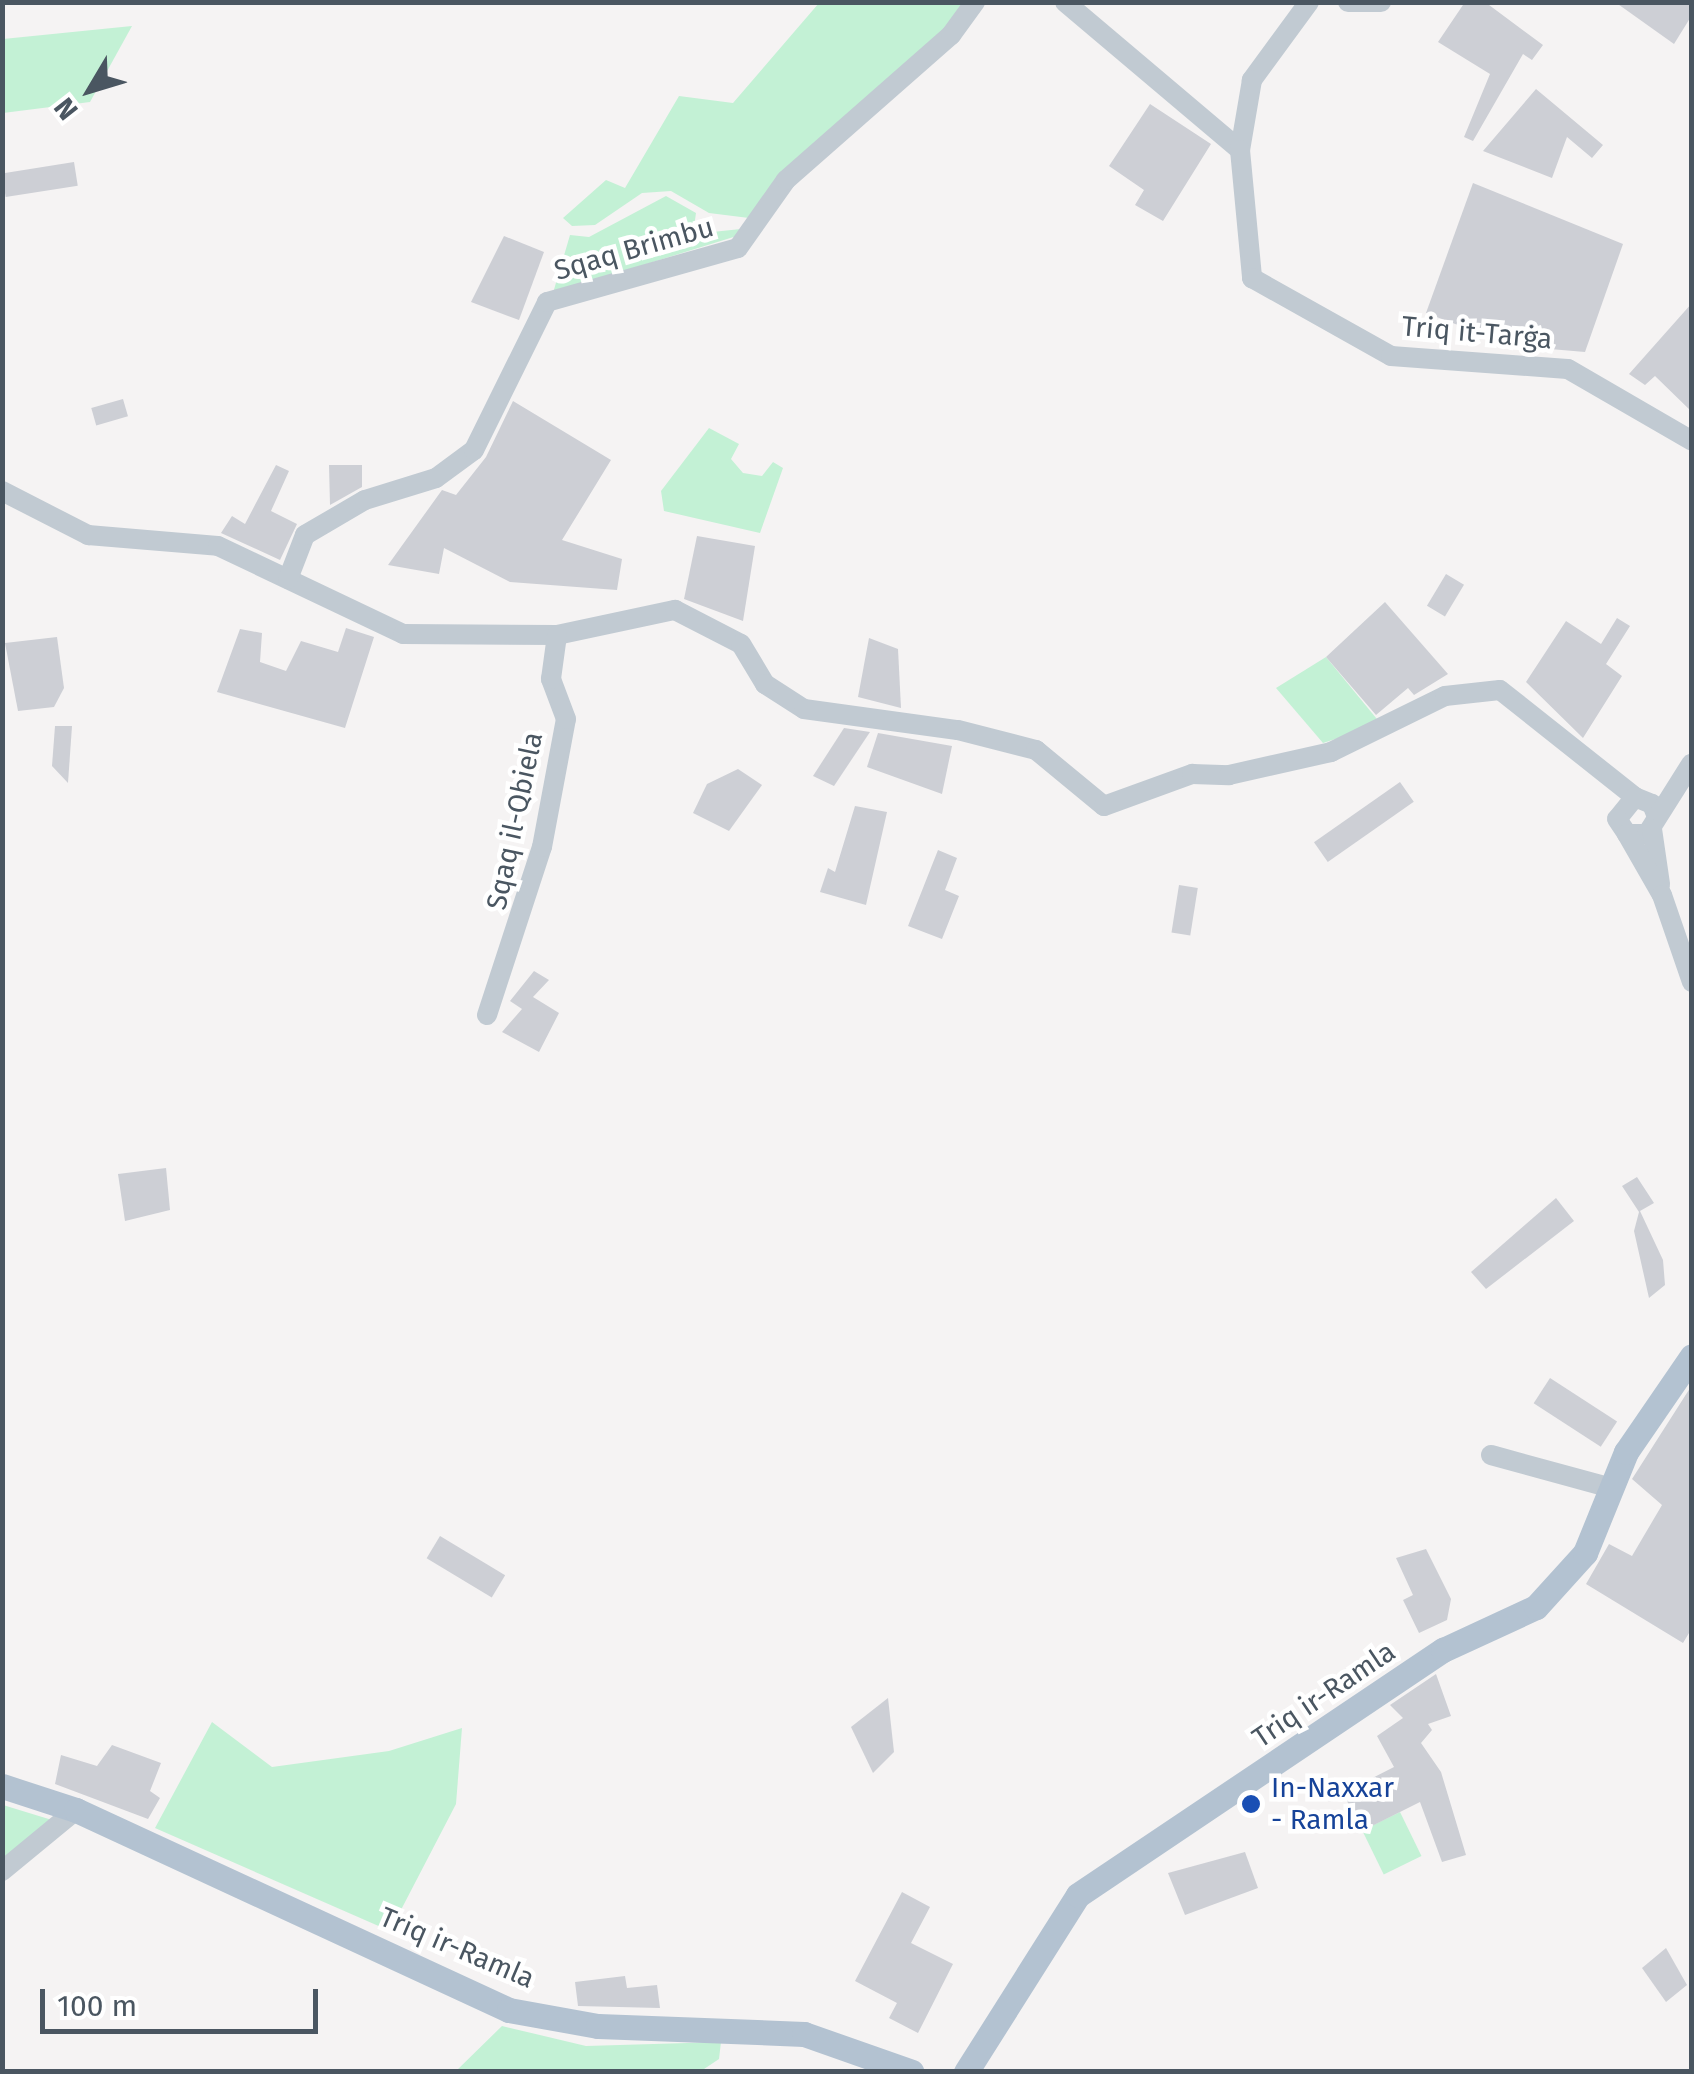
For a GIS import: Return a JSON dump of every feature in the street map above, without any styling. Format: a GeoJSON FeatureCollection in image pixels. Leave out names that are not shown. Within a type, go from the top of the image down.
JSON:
{"type":"FeatureCollection","features":[{"type":"Feature","properties":{"kind":"main road","name":"Triq ir-Ramla"},"geometry":{"type":"LineString","coordinates":[[966,2072],[1078,1895],[1443,1650],[1536,1607],[1585,1553],[1626,1452],[1692,1356]]}},
{"type":"Feature","properties":{"kind":"main road","name":"Triq ir-Ramla"},"geometry":{"type":"LineString","coordinates":[[2,1786],[76,1810],[509,2010],[598,2026],[804,2034],[912,2072]]}},
{"type":"Feature","properties":{"kind":"street","name":"Sqaq Brimbu"},"geometry":{"type":"LineString","coordinates":[[288,579],[306,535],[320,525],[365,500],[436,478],[474,450],[547,302],[738,248],[786,180],[951,35],[975,2]]}},
{"type":"Feature","properties":{"kind":"street"},"geometry":{"type":"LineString","coordinates":[[1065,2],[1240,150]]}},
{"type":"Feature","properties":{"kind":"street","name":"Triq it-Tarġa"},"geometry":{"type":"LineString","coordinates":[[1310,2],[1252,80],[1240,150],[1252,278],[1391,356],[1568,369],[1692,441]]}},
{"type":"Feature","properties":{"kind":"street"},"geometry":{"type":"LineString","coordinates":[[1348,2],[1381,2]]}},
{"type":"Feature","properties":{"kind":"street"},"geometry":{"type":"LineString","coordinates":[[2,491],[88,534],[218,546],[402,634],[557,635],[675,610],[740,644],[765,684],[804,709],[958,730],[1036,750],[1104,806],[1192,774],[1229,775],[1331,752],[1445,696],[1500,690],[1592,766],[1638,797],[1654,823],[1662,896]]}},
{"type":"Feature","properties":{"kind":"street","name":"Sqaq il-Qbiela"},"geometry":{"type":"LineString","coordinates":[[487,1015],[528,899],[566,719],[551,679],[557,635]]}},
{"type":"Feature","properties":{"kind":"street"},"geometry":{"type":"LineString","coordinates":[[1617,812],[1691,764]]}},
{"type":"Feature","properties":{"kind":"street"},"geometry":{"type":"LineString","coordinates":[[1628,834],[1654,823],[1691,764]]}},
{"type":"Feature","properties":{"kind":"street"},"geometry":{"type":"LineString","coordinates":[[1592,766],[1662,896],[1692,982]]}},
{"type":"Feature","properties":{"kind":"street"},"geometry":{"type":"LineString","coordinates":[[1491,1455],[1612,1488]]}},
{"type":"Feature","properties":{"kind":"street"},"geometry":{"type":"LineString","coordinates":[[2,1871],[67,1825],[76,1810]]}},
{"type":"Feature","properties":{"kind":"green space"},"geometry":{"type":"Polygon","coordinates":[[[819,3],[969,3],[943,37],[780,176],[749,218],[709,213],[671,191],[642,193],[595,225],[572,226],[563,218],[606,180],[625,188],[679,96],[733,103],[819,3]]]}},
{"type":"Feature","properties":{"kind":"green space"},"geometry":{"type":"Polygon","coordinates":[[[132,26],[90,102],[3,113],[3,39],[132,26]]]}},
{"type":"Feature","properties":{"kind":"green space"},"geometry":{"type":"Polygon","coordinates":[[[666,196],[696,213],[693,234],[741,229],[740,235],[553,293],[570,235],[589,237],[666,196]]]}},
{"type":"Feature","properties":{"kind":"green space"},"geometry":{"type":"Polygon","coordinates":[[[709,428],[739,444],[731,459],[743,473],[762,476],[773,462],[783,468],[760,533],[664,511],[661,491],[709,428]]]}},
{"type":"Feature","properties":{"kind":"green space"},"geometry":{"type":"Polygon","coordinates":[[[1326,657],[1381,724],[1323,743],[1276,688],[1326,657]]]}},
{"type":"Feature","properties":{"kind":"green space"},"geometry":{"type":"Polygon","coordinates":[[[212,1722],[272,1767],[389,1751],[462,1728],[456,1804],[390,1931],[155,1828],[212,1722]]]}},
{"type":"Feature","properties":{"kind":"green space"},"geometry":{"type":"Polygon","coordinates":[[[3,1805],[65,1824],[3,1867],[3,1805]]]}},
{"type":"Feature","properties":{"kind":"green space"},"geometry":{"type":"Polygon","coordinates":[[[1400,1812],[1421,1856],[1384,1874],[1362,1830],[1400,1812]]]}},
{"type":"Feature","properties":{"kind":"green space"},"geometry":{"type":"Polygon","coordinates":[[[502,2026],[586,2046],[721,2042],[719,2059],[701,2071],[455,2072],[502,2026]]]}},
{"type":"Feature","properties":{"kind":"building"},"geometry":{"type":"Polygon","coordinates":[[[1465,2],[1485,2],[1543,45],[1532,60],[1523,54],[1473,141],[1464,137],[1490,74],[1438,42],[1465,2]]]}},
{"type":"Feature","properties":{"kind":"building"},"geometry":{"type":"Polygon","coordinates":[[[1615,2],[1692,2],[1692,15],[1674,44],[1615,2]]]}},
{"type":"Feature","properties":{"kind":"building"},"geometry":{"type":"Polygon","coordinates":[[[1536,89],[1603,145],[1592,158],[1567,137],[1552,178],[1483,151],[1536,89]]]}},
{"type":"Feature","properties":{"kind":"building"},"geometry":{"type":"Polygon","coordinates":[[[1150,104],[1211,144],[1163,221],[1135,205],[1144,190],[1109,166],[1150,104]]]}},
{"type":"Feature","properties":{"kind":"building"},"geometry":{"type":"Polygon","coordinates":[[[74,162],[78,186],[6,197],[2,173],[74,162]]]}},
{"type":"Feature","properties":{"kind":"building"},"geometry":{"type":"Polygon","coordinates":[[[1473,183],[1623,244],[1585,352],[1514,346],[1426,313],[1473,183]]]}},
{"type":"Feature","properties":{"kind":"building"},"geometry":{"type":"Polygon","coordinates":[[[504,236],[544,252],[519,320],[471,302],[504,236]]]}},
{"type":"Feature","properties":{"kind":"building"},"geometry":{"type":"Polygon","coordinates":[[[1692,303],[1692,412],[1655,376],[1645,385],[1629,374],[1692,303]]]}},
{"type":"Feature","properties":{"kind":"building"},"geometry":{"type":"Polygon","coordinates":[[[123,399],[128,416],[96,425],[91,408],[123,399]]]}},
{"type":"Feature","properties":{"kind":"building"},"geometry":{"type":"Polygon","coordinates":[[[513,401],[611,460],[562,540],[622,559],[617,590],[510,582],[444,548],[439,574],[388,565],[442,490],[456,495],[486,457],[513,401]]]}},
{"type":"Feature","properties":{"kind":"building"},"geometry":{"type":"Polygon","coordinates":[[[276,465],[289,471],[271,511],[297,524],[280,560],[221,533],[232,516],[245,524],[276,465]]]}},
{"type":"Feature","properties":{"kind":"building"},"geometry":{"type":"Polygon","coordinates":[[[329,465],[362,465],[362,487],[330,505],[329,465]]]}},
{"type":"Feature","properties":{"kind":"building"},"geometry":{"type":"Polygon","coordinates":[[[697,536],[755,546],[743,621],[684,599],[697,536]]]}},
{"type":"Feature","properties":{"kind":"building"},"geometry":{"type":"Polygon","coordinates":[[[1446,574],[1464,585],[1445,617],[1427,606],[1446,574]]]}},
{"type":"Feature","properties":{"kind":"building"},"geometry":{"type":"Polygon","coordinates":[[[1385,602],[1448,674],[1414,695],[1408,688],[1376,715],[1326,657],[1385,602]]]}},
{"type":"Feature","properties":{"kind":"building"},"geometry":{"type":"Polygon","coordinates":[[[1617,618],[1630,626],[1606,664],[1622,676],[1583,738],[1526,682],[1566,621],[1601,644],[1617,618]]]}},
{"type":"Feature","properties":{"kind":"building"},"geometry":{"type":"Polygon","coordinates":[[[346,628],[374,637],[345,728],[217,692],[240,629],[262,633],[260,662],[286,671],[301,641],[338,652],[346,628]]]}},
{"type":"Feature","properties":{"kind":"building"},"geometry":{"type":"Polygon","coordinates":[[[57,637],[64,688],[54,707],[18,711],[5,643],[57,637]]]}},
{"type":"Feature","properties":{"kind":"building"},"geometry":{"type":"Polygon","coordinates":[[[869,638],[898,649],[901,708],[858,697],[869,638]]]}},
{"type":"Feature","properties":{"kind":"building"},"geometry":{"type":"Polygon","coordinates":[[[55,726],[72,726],[68,783],[52,766],[55,726]]]}},
{"type":"Feature","properties":{"kind":"building"},"geometry":{"type":"Polygon","coordinates":[[[844,728],[870,732],[834,786],[813,776],[844,728]]]}},
{"type":"Feature","properties":{"kind":"building"},"geometry":{"type":"Polygon","coordinates":[[[878,733],[952,746],[942,794],[867,767],[878,733]]]}},
{"type":"Feature","properties":{"kind":"building"},"geometry":{"type":"Polygon","coordinates":[[[738,769],[762,785],[729,831],[693,813],[707,784],[738,769]]]}},
{"type":"Feature","properties":{"kind":"building"},"geometry":{"type":"Polygon","coordinates":[[[1400,782],[1414,802],[1328,862],[1314,842],[1400,782]]]}},
{"type":"Feature","properties":{"kind":"building"},"geometry":{"type":"Polygon","coordinates":[[[855,806],[887,812],[866,905],[820,892],[828,868],[835,872],[855,806]]]}},
{"type":"Feature","properties":{"kind":"building"},"geometry":{"type":"Polygon","coordinates":[[[938,850],[957,858],[945,890],[959,896],[942,939],[908,926],[938,850]]]}},
{"type":"Feature","properties":{"kind":"building"},"geometry":{"type":"Polygon","coordinates":[[[1179,885],[1198,888],[1190,935],[1171,932],[1179,885]]]}},
{"type":"Feature","properties":{"kind":"building"},"geometry":{"type":"Polygon","coordinates":[[[534,971],[549,980],[533,997],[559,1013],[539,1052],[502,1032],[522,1009],[510,1001],[534,971]]]}},
{"type":"Feature","properties":{"kind":"building"},"geometry":{"type":"Polygon","coordinates":[[[166,1168],[170,1210],[125,1221],[118,1174],[166,1168]]]}},
{"type":"Feature","properties":{"kind":"building"},"geometry":{"type":"Polygon","coordinates":[[[1637,1177],[1654,1203],[1640,1211],[1663,1260],[1665,1285],[1649,1298],[1634,1231],[1639,1212],[1622,1186],[1637,1177]]]}},
{"type":"Feature","properties":{"kind":"building"},"geometry":{"type":"Polygon","coordinates":[[[1556,1198],[1574,1221],[1486,1289],[1471,1272],[1556,1198]]]}},
{"type":"Feature","properties":{"kind":"building"},"geometry":{"type":"Polygon","coordinates":[[[1550,1378],[1617,1422],[1601,1447],[1534,1403],[1550,1378]]]}},
{"type":"Feature","properties":{"kind":"building"},"geometry":{"type":"Polygon","coordinates":[[[1692,1385],[1692,1628],[1683,1643],[1586,1584],[1609,1544],[1632,1556],[1662,1505],[1632,1479],[1692,1385]]]}},
{"type":"Feature","properties":{"kind":"building"},"geometry":{"type":"Polygon","coordinates":[[[440,1536],[505,1575],[492,1597],[427,1558],[440,1536]]]}},
{"type":"Feature","properties":{"kind":"building"},"geometry":{"type":"Polygon","coordinates":[[[1426,1549],[1451,1599],[1447,1620],[1419,1633],[1403,1600],[1413,1595],[1396,1558],[1426,1549]]]}},
{"type":"Feature","properties":{"kind":"building"},"geometry":{"type":"Polygon","coordinates":[[[1436,1674],[1451,1716],[1428,1724],[1432,1730],[1421,1743],[1441,1772],[1466,1855],[1442,1862],[1420,1802],[1362,1831],[1343,1793],[1394,1767],[1377,1736],[1403,1718],[1390,1705],[1436,1674]]]}},
{"type":"Feature","properties":{"kind":"building"},"geometry":{"type":"Polygon","coordinates":[[[888,1698],[894,1752],[873,1773],[851,1727],[888,1698]]]}},
{"type":"Feature","properties":{"kind":"building"},"geometry":{"type":"Polygon","coordinates":[[[112,1745],[161,1763],[150,1791],[160,1798],[148,1819],[55,1784],[61,1755],[97,1766],[112,1745]]]}},
{"type":"Feature","properties":{"kind":"building"},"geometry":{"type":"Polygon","coordinates":[[[1245,1852],[1258,1888],[1185,1915],[1168,1873],[1245,1852]]]}},
{"type":"Feature","properties":{"kind":"building"},"geometry":{"type":"Polygon","coordinates":[[[902,1892],[930,1907],[911,1943],[953,1964],[918,2033],[889,2018],[897,2003],[855,1981],[902,1892]]]}},
{"type":"Feature","properties":{"kind":"building"},"geometry":{"type":"Polygon","coordinates":[[[1666,1948],[1687,1985],[1666,2002],[1642,1968],[1666,1948]]]}},
{"type":"Feature","properties":{"kind":"building"},"geometry":{"type":"Polygon","coordinates":[[[625,1976],[627,1988],[657,1985],[660,2008],[578,2006],[575,1982],[625,1976]]]}},
{"type":"Feature","properties":{"kind":"place","name":"In-Naxxar - Ramla"},"geometry":{"type":"Point","coordinates":[1251,1804]}}]}
